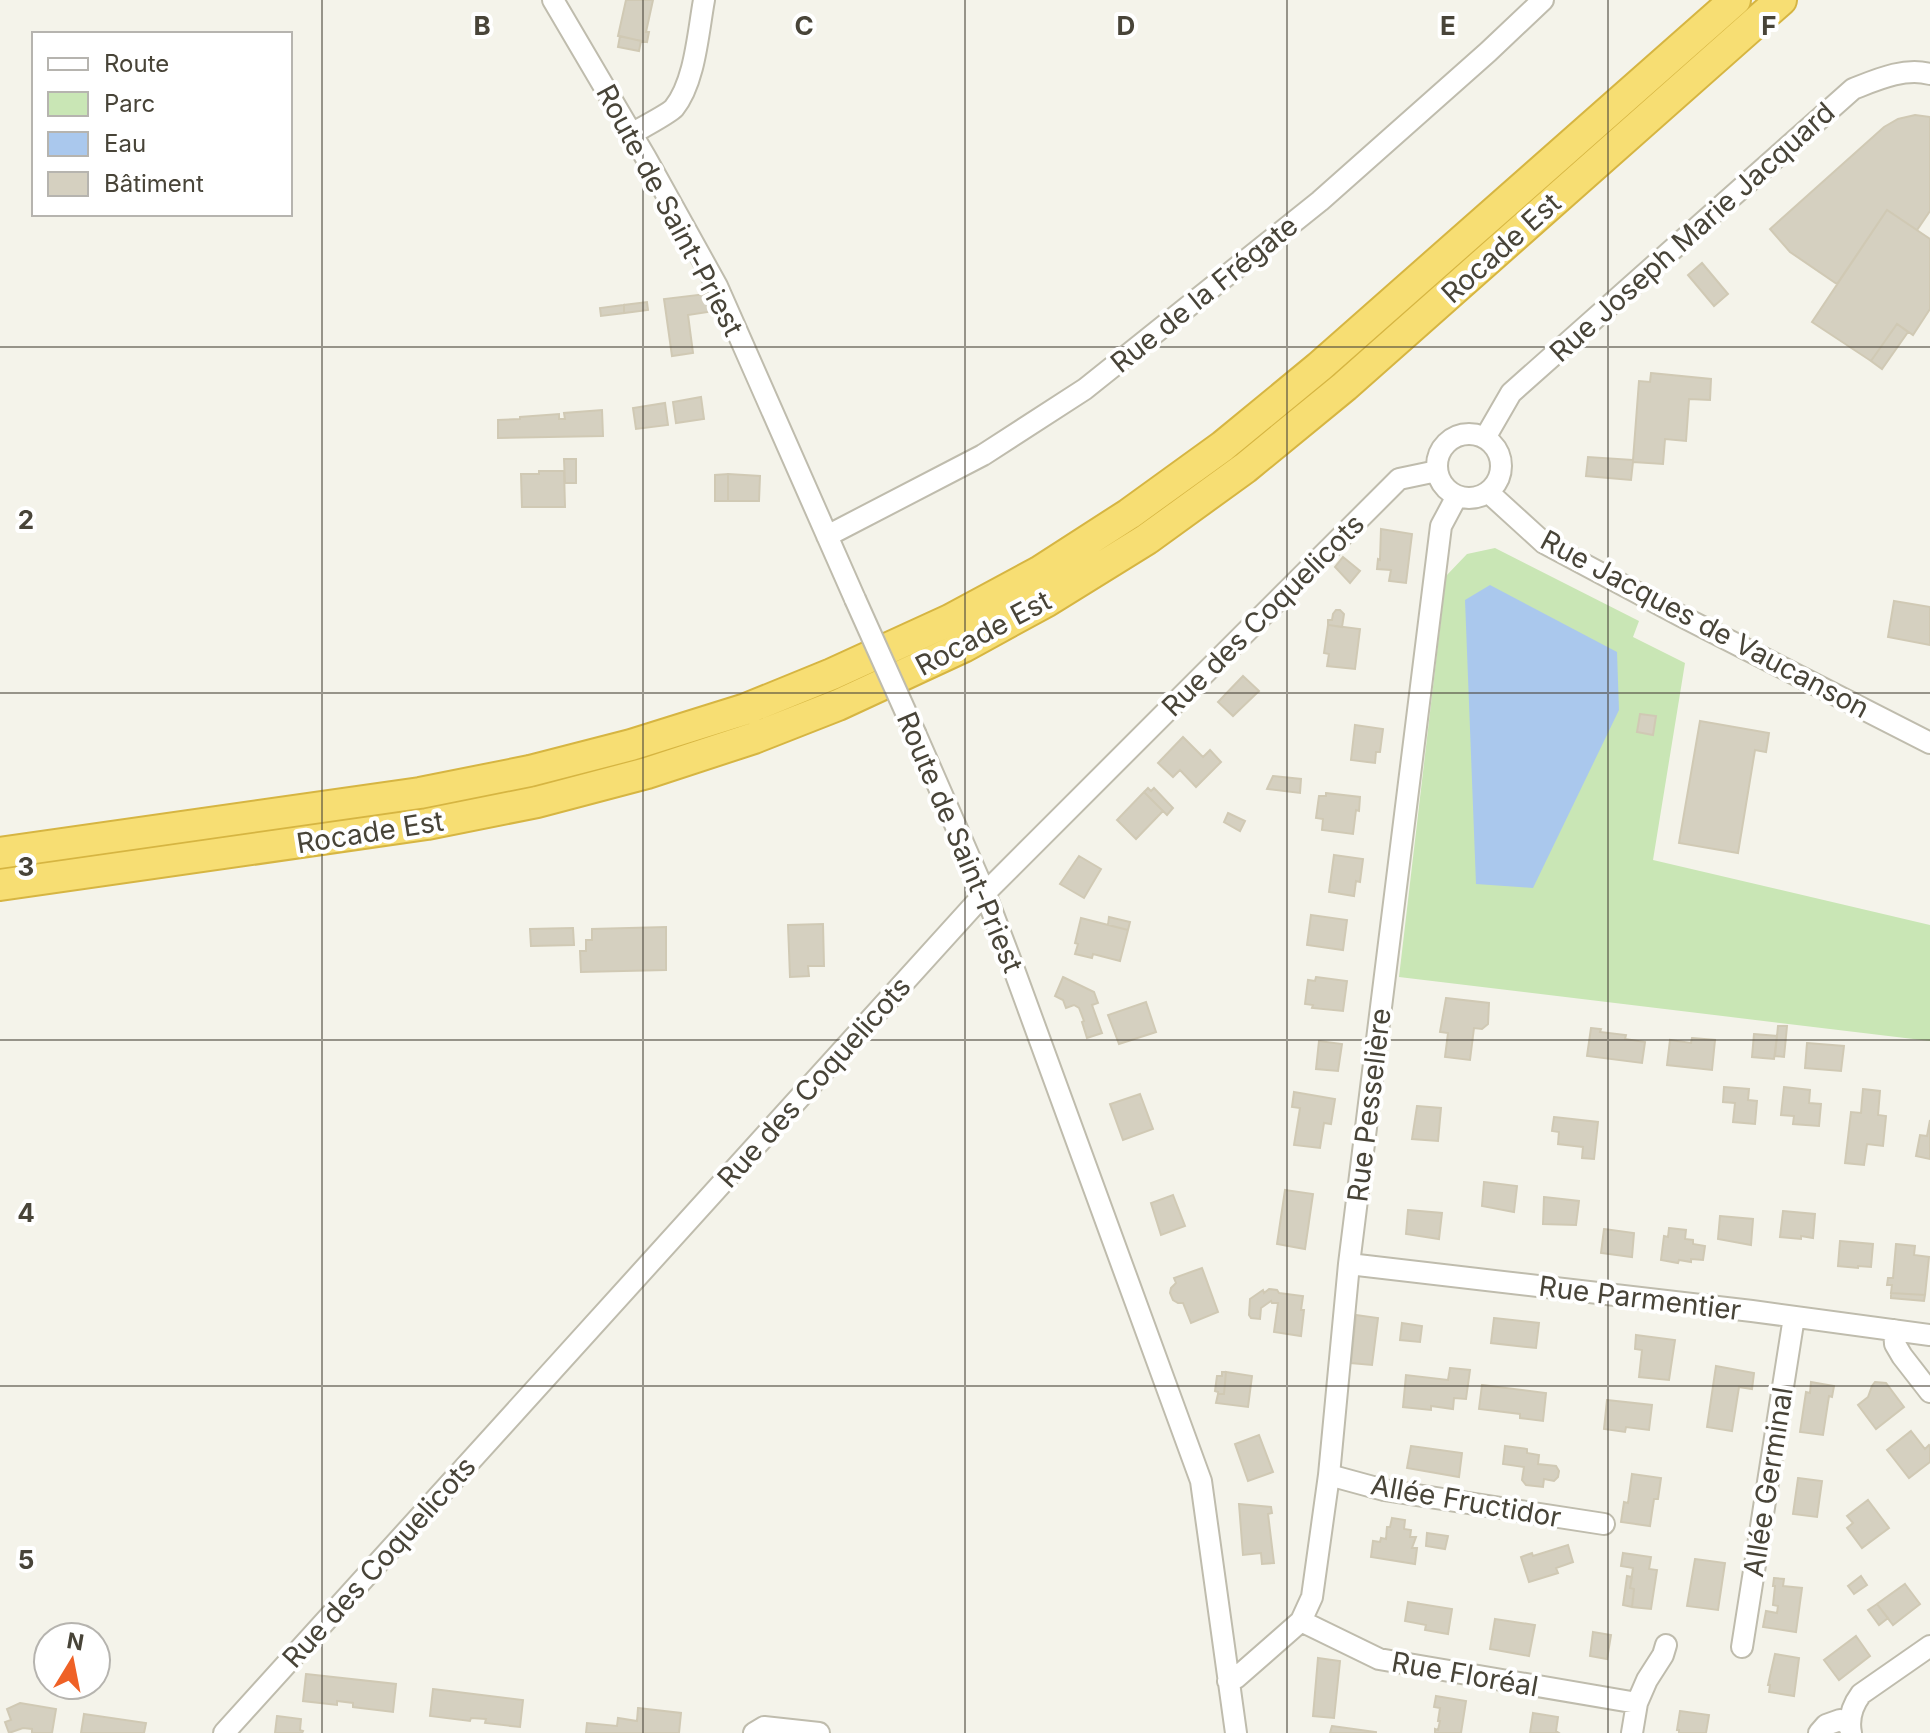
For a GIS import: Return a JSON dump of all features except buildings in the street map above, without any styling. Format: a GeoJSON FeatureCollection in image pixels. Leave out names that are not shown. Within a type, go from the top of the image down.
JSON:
{"type":"FeatureCollection","features":[{"type":"Feature","properties":{"kind":"highway","name":"Rocade Est"},"geometry":{"type":"LineString","coordinates":[[0,853],[420,793],[530,771],[631,745],[746,709],[950,620],[1039,572],[1129,514],[1223,446],[1319,367],[1735,0]]}},
{"type":"Feature","properties":{"kind":"highway","name":"Rocade Est"},"geometry":{"type":"LineString","coordinates":[[0,885],[427,824],[537,802],[647,773],[754,738],[838,705],[963,647],[1047,601],[1147,539],[1245,468],[1345,386],[1781,0]]}},
{"type":"Feature","properties":{"kind":"street","name":"Route de Saint-Priest"},"geometry":{"type":"LineString","coordinates":[[553,0],[717,286],[985,893],[1201,1481],[1236,1733]]}},
{"type":"Feature","properties":{"kind":"street"},"geometry":{"type":"LineString","coordinates":[[631,134],[672,111],[684,90],[694,57],[704,0]]}},
{"type":"Feature","properties":{"kind":"street","name":"Rue de la Frégate"},"geometry":{"type":"LineString","coordinates":[[827,536],[983,455],[1085,389],[1320,201],[1543,0]]}},
{"type":"Feature","properties":{"kind":"street","name":"Rue Joseph Marie Jacquard"},"geometry":{"type":"LineString","coordinates":[[1485,438],[1511,393],[1853,89],[1888,75],[1930,74]]}},
{"type":"Feature","properties":{"kind":"street"},"geometry":{"type":"LineString","coordinates":[[1465,434],[1485,438],[1493,445],[1501,464],[1495,484],[1488,492],[1473,498],[1457,496],[1447,490],[1437,471],[1440,451],[1455,437],[1465,434]]}},
{"type":"Feature","properties":{"kind":"street","name":"Rue des Coquelicots"},"geometry":{"type":"LineString","coordinates":[[224,1733],[985,893],[1399,479],[1437,471]]}},
{"type":"Feature","properties":{"kind":"street","name":"Rue Jacques de Vaucanson"},"geometry":{"type":"LineString","coordinates":[[1488,492],[1544,543],[1930,743]]}},
{"type":"Feature","properties":{"kind":"street","name":"Rue Pesselière"},"geometry":{"type":"LineString","coordinates":[[1228,1681],[1236,1678],[1301,1621],[1312,1597],[1329,1475],[1349,1264],[1441,526],[1457,496]]}},
{"type":"Feature","properties":{"kind":"street","name":"Rue Parmentier"},"geometry":{"type":"LineString","coordinates":[[1349,1264],[1930,1335]]}},
{"type":"Feature","properties":{"kind":"street","name":"Allée Germinal"},"geometry":{"type":"LineString","coordinates":[[1742,1647],[1794,1317]]}},
{"type":"Feature","properties":{"kind":"street"},"geometry":{"type":"LineString","coordinates":[[1894,1330],[1895,1344],[1930,1392]]}},
{"type":"Feature","properties":{"kind":"street","name":"Allée Fructidor"},"geometry":{"type":"LineString","coordinates":[[1329,1475],[1384,1490],[1604,1524]]}},
{"type":"Feature","properties":{"kind":"street","name":"Rue Floréal"},"geometry":{"type":"LineString","coordinates":[[1301,1621],[1379,1659],[1637,1703]]}},
{"type":"Feature","properties":{"kind":"street"},"geometry":{"type":"LineString","coordinates":[[1632,1733],[1637,1703],[1666,1645]]}},
{"type":"Feature","properties":{"kind":"street"},"geometry":{"type":"LineString","coordinates":[[1850,1729],[1853,1705],[1861,1694],[1930,1646]]}},
{"type":"Feature","properties":{"kind":"street"},"geometry":{"type":"LineString","coordinates":[[1819,1733],[1826,1725],[1840,1720],[1850,1729]]}},
{"type":"Feature","properties":{"kind":"street"},"geometry":{"type":"LineString","coordinates":[[754,1733],[764,1727],[819,1733]]}},
{"type":"Feature","properties":{"kind":"green space"},"geometry":{"type":"Polygon","coordinates":[[[1495,548],[1639,621],[1633,637],[1685,663],[1653,860],[1930,925],[1930,1041],[1399,977],[1446,576],[1467,554],[1495,548]]]}},
{"type":"Feature","properties":{"kind":"water"},"geometry":{"type":"Polygon","coordinates":[[[1490,585],[1617,652],[1619,710],[1533,888],[1476,884],[1465,600],[1490,585]]]}}]}
